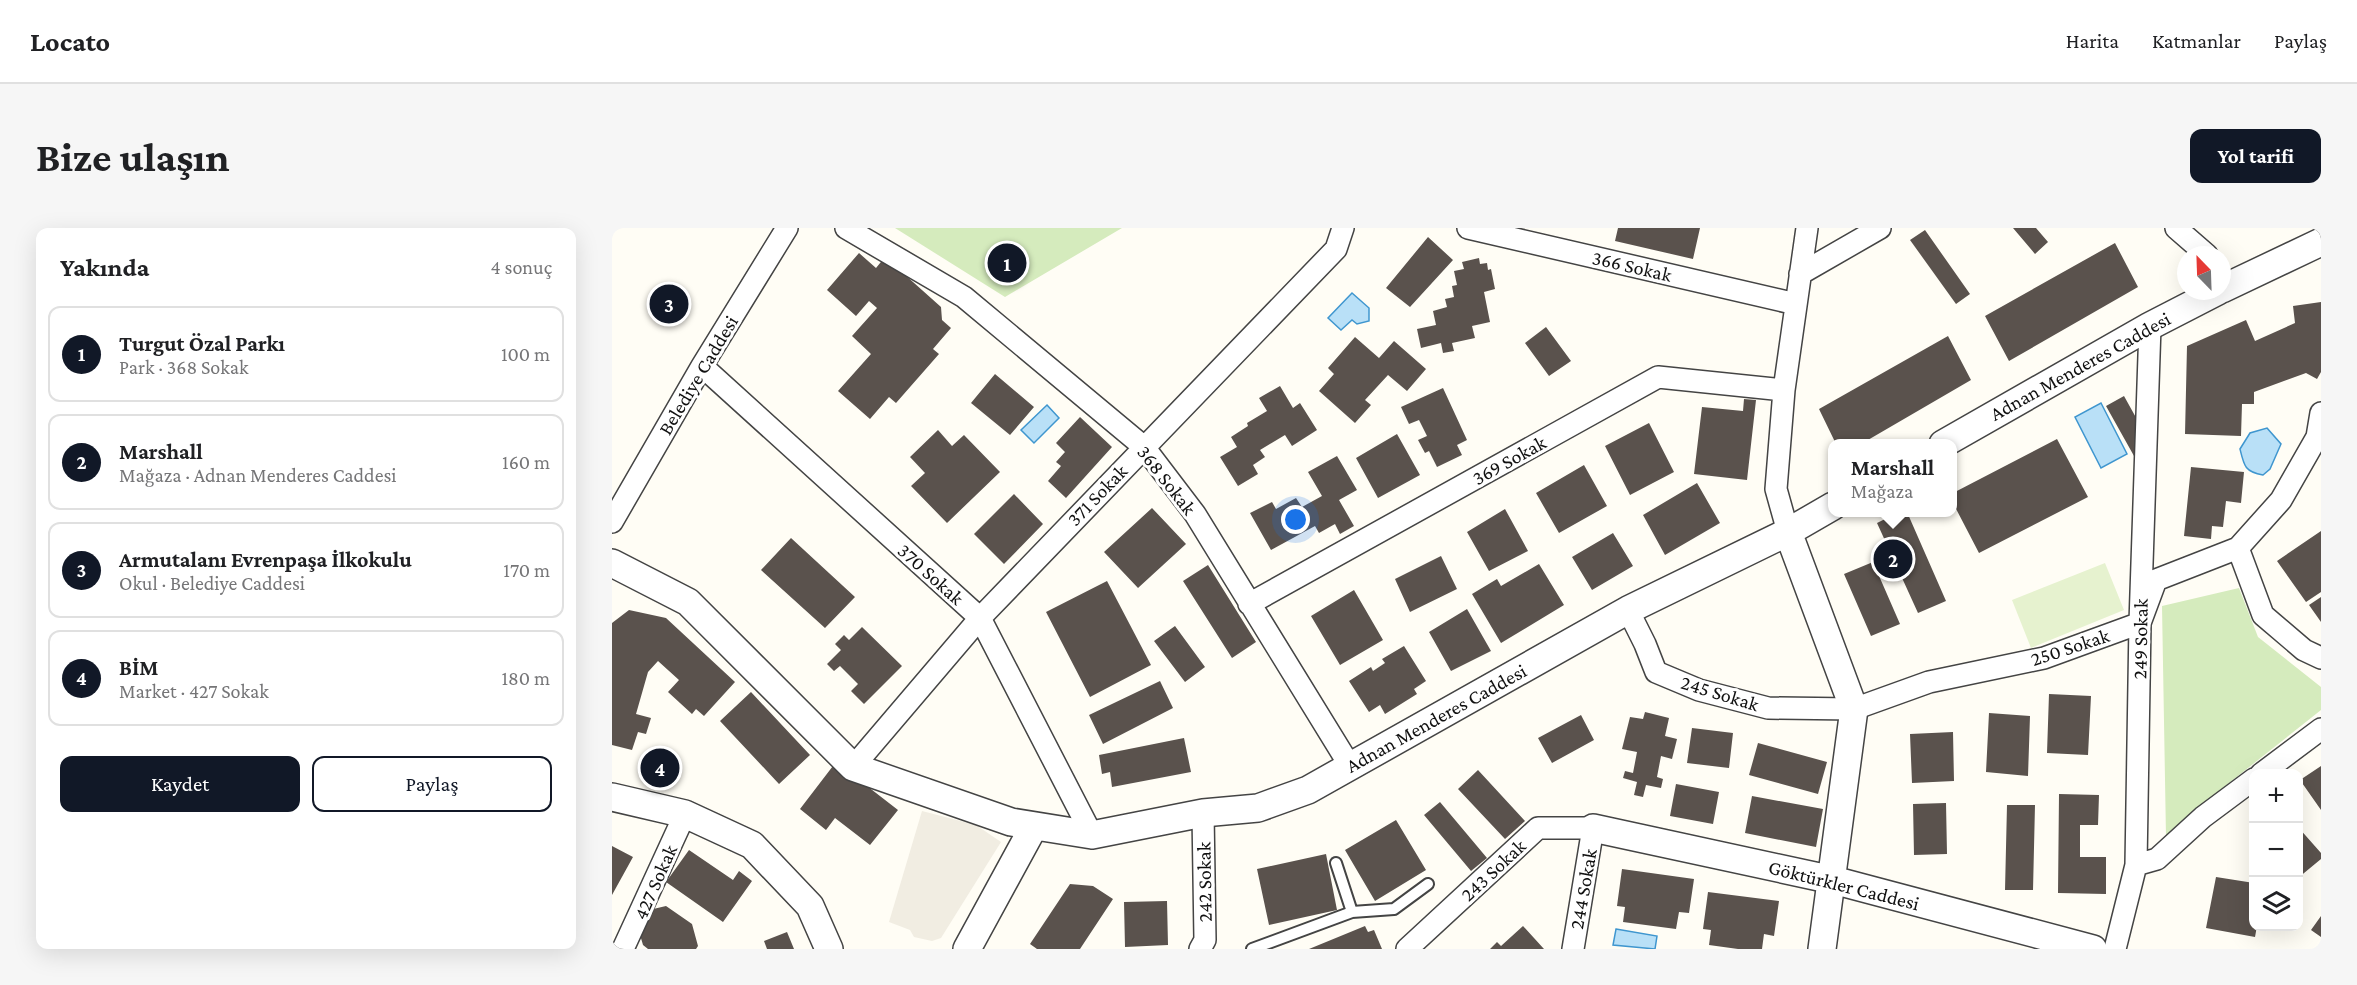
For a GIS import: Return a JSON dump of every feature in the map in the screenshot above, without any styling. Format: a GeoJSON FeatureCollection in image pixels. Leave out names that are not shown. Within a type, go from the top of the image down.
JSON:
{"type":"FeatureCollection","features":[{"type":"Feature","properties":{"kind":"street","name":"Belediye Caddesi"},"geometry":{"type":"LineString","coordinates":[[612,522],[702,366],[787,228]]}},
{"type":"Feature","properties":{"kind":"street","name":"368 Sokak"},"geometry":{"type":"LineString","coordinates":[[846,228],[964,297],[1144,447],[1195,514],[1350,766]]}},
{"type":"Feature","properties":{"kind":"street","name":"371 Sokak"},"geometry":{"type":"LineString","coordinates":[[853,767],[980,618],[1336,249],[1342,228]]}},
{"type":"Feature","properties":{"kind":"street","name":"366 Sokak"},"geometry":{"type":"LineString","coordinates":[[1468,228],[1796,303]]}},
{"type":"Feature","properties":{"kind":"street"},"geometry":{"type":"LineString","coordinates":[[1807,228],[1784,390],[1776,489],[1788,532],[1854,709],[1822,949]]}},
{"type":"Feature","properties":{"kind":"street"},"geometry":{"type":"LineString","coordinates":[[1800,274],[1880,228]]}},
{"type":"Feature","properties":{"kind":"street"},"geometry":{"type":"LineString","coordinates":[[2176,228],[2197,246]]}},
{"type":"Feature","properties":{"kind":"street","name":"Adnan Menderes Caddesi"},"geometry":{"type":"LineString","coordinates":[[2231,280],[2321,242]]}},
{"type":"Feature","properties":{"kind":"street","name":"Adnan Menderes Caddesi"},"geometry":{"type":"LineString","coordinates":[[1952,439],[2194,300]]}},
{"type":"Feature","properties":{"kind":"street","name":"249 Sokak"},"geometry":{"type":"LineString","coordinates":[[2115,949],[2136,865],[2140,623],[2150,326]]}},
{"type":"Feature","properties":{"kind":"street","name":"370 Sokak"},"geometry":{"type":"LineString","coordinates":[[702,366],[980,618],[1092,835]]}},
{"type":"Feature","properties":{"kind":"street","name":"369 Sokak"},"geometry":{"type":"LineString","coordinates":[[1249,604],[1659,377],[1784,390]]}},
{"type":"Feature","properties":{"kind":"street"},"geometry":{"type":"LineString","coordinates":[[2140,623],[2156,580],[2238,548],[2282,500],[2317,437],[2321,413]]}},
{"type":"Feature","properties":{"kind":"street","name":"Adnan Menderes Caddesi"},"geometry":{"type":"LineString","coordinates":[[853,767],[1023,824],[1092,835],[1203,813],[1258,808],[1308,790],[1628,610],[1788,532],[1828,509]]}},
{"type":"Feature","properties":{"kind":"street"},"geometry":{"type":"LineString","coordinates":[[2238,548],[2263,615],[2304,650],[2321,658]]}},
{"type":"Feature","properties":{"kind":"street"},"geometry":{"type":"LineString","coordinates":[[612,563],[688,602],[853,767]]}},
{"type":"Feature","properties":{"kind":"street","name":"245 Sokak"},"geometry":{"type":"LineString","coordinates":[[1628,610],[1646,644],[1656,672],[1699,690],[1768,708],[1854,709]]}},
{"type":"Feature","properties":{"kind":"street","name":"250 Sokak"},"geometry":{"type":"LineString","coordinates":[[1854,709],[1929,682],[2044,658],[2140,623]]}},
{"type":"Feature","properties":{"kind":"street"},"geometry":{"type":"LineString","coordinates":[[2268,769],[2321,729]]}},
{"type":"Feature","properties":{"kind":"street"},"geometry":{"type":"LineString","coordinates":[[2136,865],[2157,859],[2203,817],[2249,782]]}},
{"type":"Feature","properties":{"kind":"street"},"geometry":{"type":"LineString","coordinates":[[612,797],[685,814],[752,845],[810,906],[829,949]]}},
{"type":"Feature","properties":{"kind":"street","name":"242 Sokak"},"geometry":{"type":"LineString","coordinates":[[1203,813],[1205,946]]}},
{"type":"Feature","properties":{"kind":"street","name":"427 Sokak"},"geometry":{"type":"LineString","coordinates":[[628,947],[685,814]]}},
{"type":"Feature","properties":{"kind":"street"},"geometry":{"type":"LineString","coordinates":[[967,949],[1023,824]]}},
{"type":"Feature","properties":{"kind":"street","name":"243 Sokak"},"geometry":{"type":"LineString","coordinates":[[1407,949],[1538,828],[1593,828]]}},
{"type":"Feature","properties":{"kind":"street","name":"Göktürkler Caddesi"},"geometry":{"type":"LineString","coordinates":[[1593,828],[1833,880],[2093,949]]}},
{"type":"Feature","properties":{"kind":"street","name":"244 Sokak"},"geometry":{"type":"LineString","coordinates":[[1572,949],[1593,828]]}},
{"type":"Feature","properties":{"kind":"lane"},"geometry":{"type":"LineString","coordinates":[[1336,863],[1352,912]]}},
{"type":"Feature","properties":{"kind":"lane"},"geometry":{"type":"LineString","coordinates":[[1252,949],[1352,912],[1394,909],[1428,884]]}},
{"type":"Feature","properties":{"kind":"green space"},"geometry":{"type":"Polygon","coordinates":[[[895,228],[1122,228],[1005,297],[895,228]]]}},
{"type":"Feature","properties":{"kind":"green space"},"geometry":{"type":"Polygon","coordinates":[[[2105,563],[2124,610],[2031,648],[2012,600],[2105,563]]]}},
{"type":"Feature","properties":{"kind":"green space"},"geometry":{"type":"Polygon","coordinates":[[[2239,588],[2258,637],[2321,687],[2321,710],[2195,810],[2166,837],[2162,606],[2239,588]]]}},
{"type":"Feature","properties":{"kind":"shaded area"},"geometry":{"type":"Polygon","coordinates":[[[922,811],[976,825],[1001,842],[941,938],[932,941],[914,937],[910,930],[889,922],[922,811]]]}},
{"type":"Feature","properties":{"kind":"water"},"geometry":{"type":"Polygon","coordinates":[[[1352,293],[1369,308],[1369,321],[1357,324],[1352,320],[1341,330],[1328,318],[1352,293]]]}},
{"type":"Feature","properties":{"kind":"water"},"geometry":{"type":"Polygon","coordinates":[[[2101,403],[2127,454],[2101,468],[2075,417],[2101,403]]]}},
{"type":"Feature","properties":{"kind":"water"},"geometry":{"type":"Polygon","coordinates":[[[1047,405],[1059,418],[1034,443],[1021,430],[1047,405]]]}},
{"type":"Feature","properties":{"kind":"water"},"geometry":{"type":"Polygon","coordinates":[[[2267,428],[2281,444],[2270,469],[2263,475],[2252,472],[2246,467],[2240,449],[2250,433],[2267,428]]]}},
{"type":"Feature","properties":{"kind":"water"},"geometry":{"type":"Polygon","coordinates":[[[1616,929],[1657,936],[1655,949],[1613,945],[1616,929]]]}},
{"type":"Feature","properties":{"kind":"building"},"geometry":{"type":"Polygon","coordinates":[[[1618,228],[1700,228],[1693,259],[1615,241],[1618,228]]]}},
{"type":"Feature","properties":{"kind":"building"},"geometry":{"type":"Polygon","coordinates":[[[2013,228],[2036,228],[2048,242],[2035,254],[2013,228]]]}},
{"type":"Feature","properties":{"kind":"building"},"geometry":{"type":"Polygon","coordinates":[[[1925,230],[1970,294],[1956,304],[1910,240],[1925,230]]]}},
{"type":"Feature","properties":{"kind":"building"},"geometry":{"type":"Polygon","coordinates":[[[1428,237],[1453,260],[1410,307],[1386,288],[1428,237]]]}},
{"type":"Feature","properties":{"kind":"building"},"geometry":{"type":"Polygon","coordinates":[[[2115,243],[2138,287],[2009,361],[1985,316],[2115,243]]]}},
{"type":"Feature","properties":{"kind":"building"},"geometry":{"type":"Polygon","coordinates":[[[859,253],[876,268],[885,257],[941,307],[942,320],[951,328],[933,349],[939,354],[896,403],[889,397],[870,419],[838,391],[871,354],[852,336],[877,308],[869,301],[856,316],[827,290],[859,253]]]}},
{"type":"Feature","properties":{"kind":"building"},"geometry":{"type":"Polygon","coordinates":[[[1479,258],[1480,264],[1487,263],[1488,270],[1491,269],[1495,289],[1484,292],[1490,322],[1472,326],[1475,338],[1452,343],[1454,351],[1443,353],[1441,343],[1421,348],[1417,329],[1436,325],[1433,311],[1447,307],[1445,299],[1454,297],[1452,286],[1457,285],[1454,271],[1464,269],[1462,262],[1479,258]]]}},
{"type":"Feature","properties":{"kind":"building"},"geometry":{"type":"Polygon","coordinates":[[[2321,302],[2321,372],[2317,379],[2306,373],[2254,392],[2254,404],[2242,404],[2241,436],[2185,434],[2187,346],[2246,320],[2255,341],[2295,323],[2293,306],[2321,302]]]}},
{"type":"Feature","properties":{"kind":"building"},"geometry":{"type":"Polygon","coordinates":[[[1546,327],[1571,361],[1549,376],[1525,343],[1546,327]]]}},
{"type":"Feature","properties":{"kind":"building"},"geometry":{"type":"Polygon","coordinates":[[[1948,336],[1971,380],[1870,439],[1834,439],[1819,409],[1948,336]]]}},
{"type":"Feature","properties":{"kind":"building"},"geometry":{"type":"Polygon","coordinates":[[[1355,337],[1379,358],[1394,341],[1426,369],[1407,391],[1388,375],[1365,400],[1371,405],[1355,423],[1319,391],[1334,374],[1328,368],[1355,337]]]}},
{"type":"Feature","properties":{"kind":"building"},"geometry":{"type":"Polygon","coordinates":[[[995,374],[1034,407],[1010,435],[971,403],[995,374]]]}},
{"type":"Feature","properties":{"kind":"building"},"geometry":{"type":"Polygon","coordinates":[[[1280,386],[1293,408],[1300,403],[1317,430],[1292,446],[1285,435],[1260,450],[1265,457],[1253,465],[1258,474],[1238,486],[1220,457],[1237,447],[1231,437],[1248,426],[1247,423],[1267,411],[1259,398],[1280,386]]]}},
{"type":"Feature","properties":{"kind":"building"},"geometry":{"type":"Polygon","coordinates":[[[1443,388],[1467,440],[1457,445],[1462,455],[1437,467],[1429,451],[1425,453],[1418,440],[1427,436],[1419,420],[1409,424],[1401,407],[1443,388]]]}},
{"type":"Feature","properties":{"kind":"building"},"geometry":{"type":"Polygon","coordinates":[[[2124,396],[2139,423],[2134,456],[2106,406],[2124,396]]]}},
{"type":"Feature","properties":{"kind":"building"},"geometry":{"type":"Polygon","coordinates":[[[1744,399],[1756,400],[1747,480],[1694,474],[1702,407],[1743,411],[1744,399]]]}},
{"type":"Feature","properties":{"kind":"building"},"geometry":{"type":"Polygon","coordinates":[[[1080,417],[1112,447],[1066,498],[1048,481],[1061,466],[1056,462],[1065,452],[1056,443],[1080,417]]]}},
{"type":"Feature","properties":{"kind":"building"},"geometry":{"type":"Polygon","coordinates":[[[1649,423],[1674,472],[1630,495],[1605,446],[1649,423]]]}},
{"type":"Feature","properties":{"kind":"building"},"geometry":{"type":"Polygon","coordinates":[[[938,430],[952,446],[964,435],[1000,472],[947,523],[911,486],[925,473],[910,457],[938,430]]]}},
{"type":"Feature","properties":{"kind":"building"},"geometry":{"type":"Polygon","coordinates":[[[1397,434],[1420,475],[1378,498],[1356,458],[1397,434]]]}},
{"type":"Feature","properties":{"kind":"building"},"geometry":{"type":"Polygon","coordinates":[[[2057,439],[2088,497],[1979,553],[1957,511],[1957,491],[2057,439]]]}},
{"type":"Feature","properties":{"kind":"building"},"geometry":{"type":"Polygon","coordinates":[[[1337,456],[1357,490],[1339,500],[1354,526],[1340,534],[1335,524],[1319,533],[1315,526],[1271,550],[1250,513],[1272,502],[1276,509],[1296,498],[1302,507],[1322,496],[1308,472],[1337,456]]]}},
{"type":"Feature","properties":{"kind":"building"},"geometry":{"type":"Polygon","coordinates":[[[1584,465],[1607,506],[1559,533],[1536,493],[1584,465]]]}},
{"type":"Feature","properties":{"kind":"building"},"geometry":{"type":"Polygon","coordinates":[[[2191,467],[2244,472],[2241,503],[2226,501],[2223,527],[2212,526],[2211,539],[2184,536],[2191,467]]]}},
{"type":"Feature","properties":{"kind":"building"},"geometry":{"type":"Polygon","coordinates":[[[1697,483],[1720,523],[1665,555],[1643,515],[1697,483]]]}},
{"type":"Feature","properties":{"kind":"building"},"geometry":{"type":"Polygon","coordinates":[[[1014,494],[1043,524],[1004,564],[974,534],[1014,494]]]}},
{"type":"Feature","properties":{"kind":"building"},"geometry":{"type":"Polygon","coordinates":[[[1152,508],[1186,544],[1138,588],[1104,552],[1152,508]]]}},
{"type":"Feature","properties":{"kind":"building"},"geometry":{"type":"Polygon","coordinates":[[[1505,509],[1528,551],[1489,571],[1467,532],[1505,509]]]}},
{"type":"Feature","properties":{"kind":"building"},"geometry":{"type":"Polygon","coordinates":[[[1889,517],[1909,517],[1946,601],[1918,613],[1877,523],[1889,517]]]}},
{"type":"Feature","properties":{"kind":"building"},"geometry":{"type":"Polygon","coordinates":[[[2321,531],[2321,592],[2306,602],[2277,561],[2321,531]]]}},
{"type":"Feature","properties":{"kind":"building"},"geometry":{"type":"Polygon","coordinates":[[[1613,533],[1633,566],[1592,590],[1572,557],[1613,533]]]}},
{"type":"Feature","properties":{"kind":"building"},"geometry":{"type":"Polygon","coordinates":[[[791,538],[855,597],[825,628],[761,570],[791,538]]]}},
{"type":"Feature","properties":{"kind":"building"},"geometry":{"type":"Polygon","coordinates":[[[1441,556],[1457,589],[1410,612],[1395,579],[1441,556]]]}},
{"type":"Feature","properties":{"kind":"building"},"geometry":{"type":"Polygon","coordinates":[[[1873,562],[1900,624],[1871,636],[1844,574],[1873,562]]]}},
{"type":"Feature","properties":{"kind":"building"},"geometry":{"type":"Polygon","coordinates":[[[1539,564],[1564,605],[1501,643],[1472,594],[1497,579],[1501,586],[1539,564]]]}},
{"type":"Feature","properties":{"kind":"building"},"geometry":{"type":"Polygon","coordinates":[[[1208,565],[1256,642],[1232,658],[1183,581],[1208,565]]]}},
{"type":"Feature","properties":{"kind":"building"},"geometry":{"type":"Polygon","coordinates":[[[1107,581],[1151,665],[1090,697],[1046,612],[1107,581]]]}},
{"type":"Feature","properties":{"kind":"building"},"geometry":{"type":"Polygon","coordinates":[[[1354,590],[1383,640],[1340,665],[1311,616],[1354,590]]]}},
{"type":"Feature","properties":{"kind":"building"},"geometry":{"type":"Polygon","coordinates":[[[2321,597],[2321,622],[2309,605],[2321,597]]]}},
{"type":"Feature","properties":{"kind":"building"},"geometry":{"type":"Polygon","coordinates":[[[1467,609],[1491,651],[1451,671],[1429,632],[1467,609]]]}},
{"type":"Feature","properties":{"kind":"building"},"geometry":{"type":"Polygon","coordinates":[[[629,610],[666,618],[735,682],[704,716],[696,709],[692,714],[668,692],[679,680],[658,661],[648,672],[636,714],[651,718],[646,734],[638,732],[632,750],[612,745],[612,623],[629,610]]]}},
{"type":"Feature","properties":{"kind":"building"},"geometry":{"type":"Polygon","coordinates":[[[1175,626],[1205,667],[1185,682],[1154,641],[1175,626]]]}},
{"type":"Feature","properties":{"kind":"building"},"geometry":{"type":"Polygon","coordinates":[[[862,627],[902,666],[864,704],[851,691],[858,684],[840,666],[834,671],[827,664],[841,650],[835,644],[844,635],[849,640],[862,627]]]}},
{"type":"Feature","properties":{"kind":"building"},"geometry":{"type":"Polygon","coordinates":[[[1404,646],[1426,681],[1414,689],[1417,694],[1385,714],[1380,705],[1369,712],[1349,681],[1371,667],[1373,671],[1385,663],[1382,659],[1404,646]]]}},
{"type":"Feature","properties":{"kind":"building"},"geometry":{"type":"Polygon","coordinates":[[[1160,681],[1173,708],[1103,744],[1089,715],[1160,681]]]}},
{"type":"Feature","properties":{"kind":"building"},"geometry":{"type":"Polygon","coordinates":[[[751,692],[810,755],[779,784],[720,721],[751,692]]]}},
{"type":"Feature","properties":{"kind":"building"},"geometry":{"type":"Polygon","coordinates":[[[2049,694],[2091,696],[2088,755],[2047,753],[2049,694]]]}},
{"type":"Feature","properties":{"kind":"building"},"geometry":{"type":"Polygon","coordinates":[[[1645,712],[1669,718],[1665,736],[1677,739],[1672,759],[1661,756],[1657,777],[1663,779],[1661,788],[1646,785],[1643,797],[1634,795],[1637,782],[1623,778],[1625,771],[1633,773],[1637,752],[1622,749],[1630,717],[1643,719],[1645,712]]]}},
{"type":"Feature","properties":{"kind":"building"},"geometry":{"type":"Polygon","coordinates":[[[1989,713],[2030,716],[2028,776],[1986,772],[1989,713]]]}},
{"type":"Feature","properties":{"kind":"building"},"geometry":{"type":"Polygon","coordinates":[[[1581,715],[1594,740],[1552,763],[1538,738],[1581,715]]]}},
{"type":"Feature","properties":{"kind":"building"},"geometry":{"type":"Polygon","coordinates":[[[1692,728],[1733,733],[1729,768],[1687,763],[1692,728]]]}},
{"type":"Feature","properties":{"kind":"building"},"geometry":{"type":"Polygon","coordinates":[[[1953,732],[1954,781],[1912,783],[1910,734],[1953,732]]]}},
{"type":"Feature","properties":{"kind":"building"},"geometry":{"type":"Polygon","coordinates":[[[1184,738],[1191,772],[1112,787],[1110,772],[1102,774],[1099,755],[1184,738]]]}},
{"type":"Feature","properties":{"kind":"building"},"geometry":{"type":"Polygon","coordinates":[[[1758,743],[1827,762],[1818,794],[1749,775],[1758,743]]]}},
{"type":"Feature","properties":{"kind":"building"},"geometry":{"type":"Polygon","coordinates":[[[836,762],[898,810],[870,845],[835,818],[826,830],[800,809],[836,762]]]}},
{"type":"Feature","properties":{"kind":"building"},"geometry":{"type":"Polygon","coordinates":[[[2321,766],[2321,810],[2303,784],[2303,778],[2321,766]]]}},
{"type":"Feature","properties":{"kind":"building"},"geometry":{"type":"Polygon","coordinates":[[[1478,770],[1525,821],[1505,839],[1458,789],[1478,770]]]}},
{"type":"Feature","properties":{"kind":"building"},"geometry":{"type":"Polygon","coordinates":[[[1676,784],[1719,792],[1713,824],[1670,816],[1676,784]]]}},
{"type":"Feature","properties":{"kind":"building"},"geometry":{"type":"Polygon","coordinates":[[[2059,794],[2099,795],[2098,825],[2080,825],[2080,857],[2106,857],[2106,894],[2058,893],[2059,794]]]}},
{"type":"Feature","properties":{"kind":"building"},"geometry":{"type":"Polygon","coordinates":[[[1752,796],[1823,809],[1816,847],[1745,833],[1752,796]]]}},
{"type":"Feature","properties":{"kind":"building"},"geometry":{"type":"Polygon","coordinates":[[[1440,802],[1487,858],[1471,871],[1424,815],[1440,802]]]}},
{"type":"Feature","properties":{"kind":"building"},"geometry":{"type":"Polygon","coordinates":[[[1946,803],[1947,854],[1914,855],[1913,804],[1946,803]]]}},
{"type":"Feature","properties":{"kind":"building"},"geometry":{"type":"Polygon","coordinates":[[[2007,805],[2035,805],[2033,890],[2005,890],[2007,805]]]}},
{"type":"Feature","properties":{"kind":"building"},"geometry":{"type":"Polygon","coordinates":[[[1396,820],[1426,870],[1375,901],[1345,850],[1396,820]]]}},
{"type":"Feature","properties":{"kind":"building"},"geometry":{"type":"Polygon","coordinates":[[[2303,833],[2321,853],[2321,859],[2303,874],[2303,833]]]}},
{"type":"Feature","properties":{"kind":"building"},"geometry":{"type":"Polygon","coordinates":[[[612,846],[633,857],[612,895],[612,846]]]}},
{"type":"Feature","properties":{"kind":"building"},"geometry":{"type":"Polygon","coordinates":[[[689,850],[733,880],[739,871],[752,881],[723,922],[666,882],[689,850]]]}},
{"type":"Feature","properties":{"kind":"building"},"geometry":{"type":"Polygon","coordinates":[[[1326,854],[1337,910],[1269,925],[1257,869],[1326,854]]]}},
{"type":"Feature","properties":{"kind":"building"},"geometry":{"type":"Polygon","coordinates":[[[1622,869],[1694,879],[1689,913],[1679,912],[1676,929],[1623,922],[1625,907],[1617,906],[1622,869]]]}},
{"type":"Feature","properties":{"kind":"building"},"geometry":{"type":"Polygon","coordinates":[[[2216,877],[2249,882],[2249,931],[2256,931],[2255,937],[2206,928],[2216,877]]]}},
{"type":"Feature","properties":{"kind":"building"},"geometry":{"type":"Polygon","coordinates":[[[1070,884],[1093,886],[1113,899],[1080,949],[1037,949],[1030,944],[1070,884]]]}},
{"type":"Feature","properties":{"kind":"building"},"geometry":{"type":"Polygon","coordinates":[[[1708,892],[1779,901],[1774,936],[1764,934],[1762,949],[1738,949],[1709,945],[1711,930],[1703,929],[1708,892]]]}},
{"type":"Feature","properties":{"kind":"building"},"geometry":{"type":"Polygon","coordinates":[[[1167,901],[1168,945],[1125,947],[1124,902],[1167,901]]]}},
{"type":"Feature","properties":{"kind":"building"},"geometry":{"type":"Polygon","coordinates":[[[666,906],[692,924],[698,946],[696,949],[648,949],[643,945],[638,928],[649,910],[666,906]]]}},
{"type":"Feature","properties":{"kind":"building"},"geometry":{"type":"Polygon","coordinates":[[[2321,916],[2321,937],[2311,930],[2321,916]]]}},
{"type":"Feature","properties":{"kind":"building"},"geometry":{"type":"Polygon","coordinates":[[[1365,926],[1368,932],[1374,930],[1382,949],[1309,949],[1365,926]]]}},
{"type":"Feature","properties":{"kind":"building"},"geometry":{"type":"Polygon","coordinates":[[[1523,926],[1544,949],[1490,949],[1497,942],[1501,946],[1523,926]]]}},
{"type":"Feature","properties":{"kind":"building"},"geometry":{"type":"Polygon","coordinates":[[[787,932],[794,949],[767,949],[764,941],[787,932]]]}},
{"type":"Feature","properties":{"kind":"place","name":"Turgut Özal Parkı"},"geometry":{"type":"Point","coordinates":[1007,263]}},
{"type":"Feature","properties":{"kind":"place","name":"Armutalanı Evrenpaşa İlkokulu"},"geometry":{"type":"Point","coordinates":[669,304]}},
{"type":"Feature","properties":{"kind":"place","name":"Marshall"},"geometry":{"type":"Point","coordinates":[1893,559]}},
{"type":"Feature","properties":{"kind":"place","name":"BİM"},"geometry":{"type":"Point","coordinates":[660,768]}}]}
